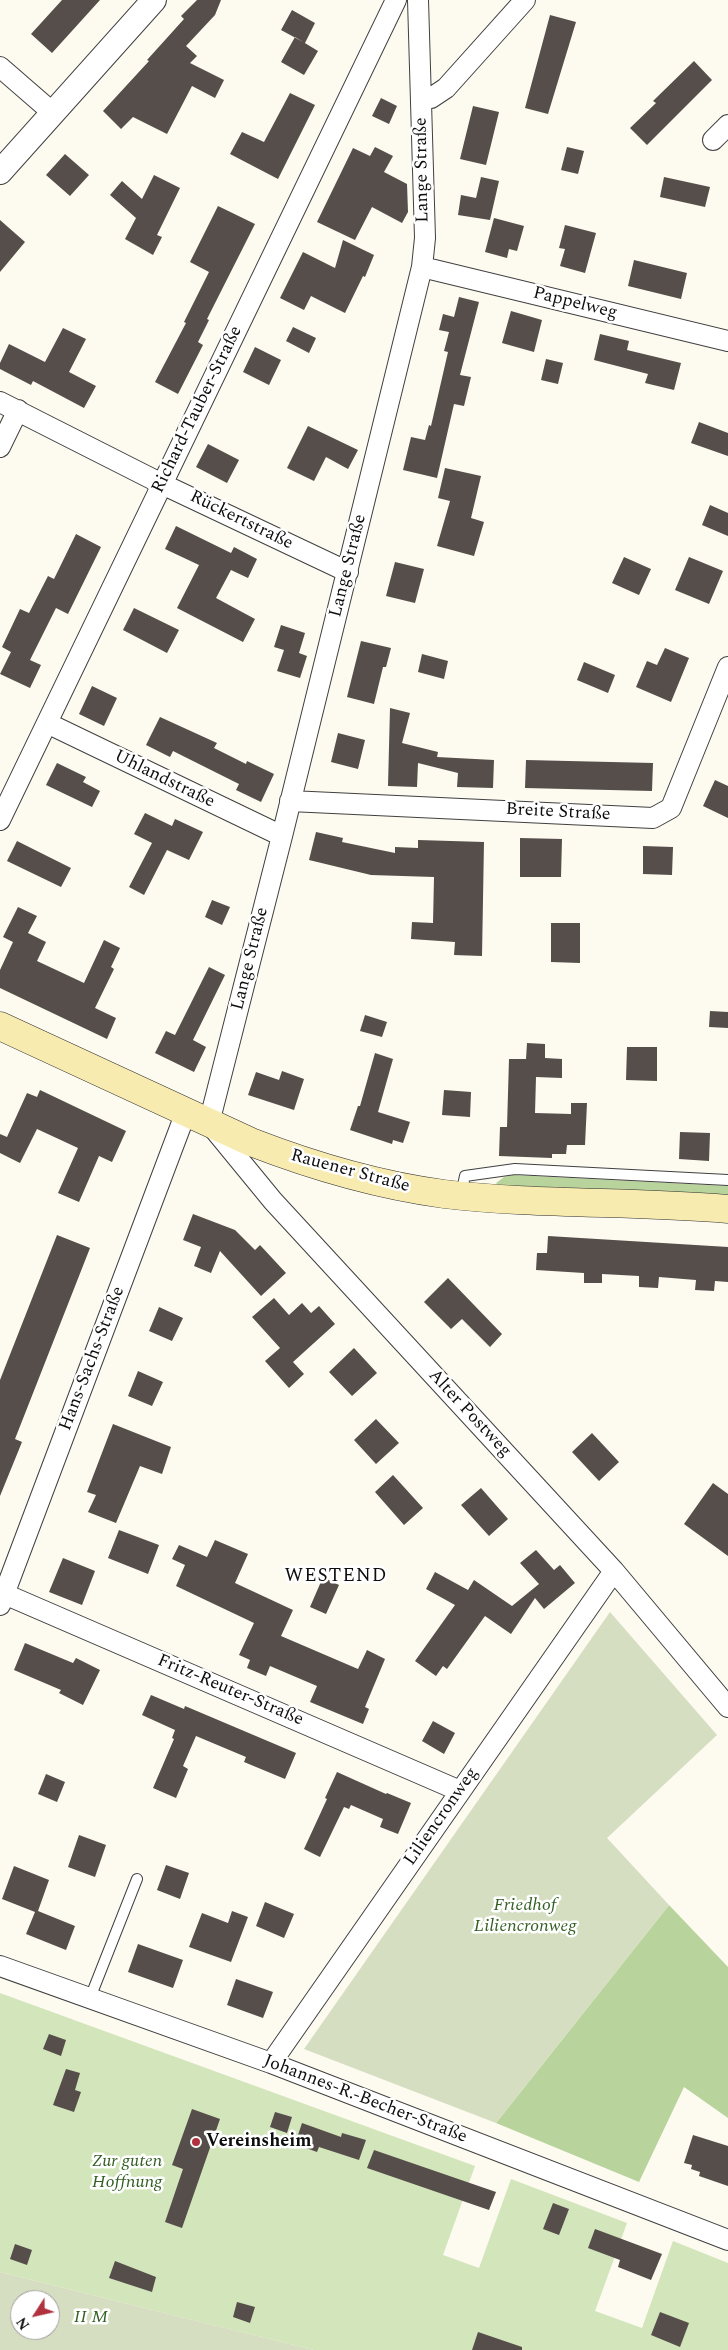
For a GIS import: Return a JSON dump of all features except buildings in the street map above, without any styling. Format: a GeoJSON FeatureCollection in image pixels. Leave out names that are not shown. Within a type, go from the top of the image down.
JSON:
{"type":"FeatureCollection","features":[{"type":"Feature","properties":{"kind":"main road","name":"Rauener Straße"},"geometry":{"type":"LineString","coordinates":[[0,1026],[197,1118],[289,1157],[359,1178],[396,1186],[461,1195],[553,1202],[728,1209]]}},
{"type":"Feature","properties":{"kind":"street"},"geometry":{"type":"LineString","coordinates":[[0,172],[154,0]]}},
{"type":"Feature","properties":{"kind":"street","name":"Richard-Tauber-Straße"},"geometry":{"type":"LineString","coordinates":[[0,820],[396,0]]}},
{"type":"Feature","properties":{"kind":"street","name":"Lange Straße"},"geometry":{"type":"LineString","coordinates":[[197,1118],[282,836],[422,267],[425,238],[418,0]]}},
{"type":"Feature","properties":{"kind":"street"},"geometry":{"type":"LineString","coordinates":[[421,98],[431,98],[446,88],[525,0]]}},
{"type":"Feature","properties":{"kind":"street"},"geometry":{"type":"LineString","coordinates":[[0,67],[53,113]]}},
{"type":"Feature","properties":{"kind":"street"},"geometry":{"type":"LineString","coordinates":[[713,140],[728,125]]}},
{"type":"Feature","properties":{"kind":"street","name":"Pappelweg"},"geometry":{"type":"LineString","coordinates":[[422,267],[728,341]]}},
{"type":"Feature","properties":{"kind":"street","name":"Rückertstraße"},"geometry":{"type":"LineString","coordinates":[[0,402],[162,484],[348,572]]}},
{"type":"Feature","properties":{"kind":"street"},"geometry":{"type":"LineString","coordinates":[[0,447],[18,410]]}},
{"type":"Feature","properties":{"kind":"street","name":"Breite Straße"},"geometry":{"type":"LineString","coordinates":[[290,801],[653,818],[671,808],[728,667]]}},
{"type":"Feature","properties":{"kind":"street","name":"Uhlandstraße"},"geometry":{"type":"LineString","coordinates":[[46,723],[282,836]]}},
{"type":"Feature","properties":{"kind":"street","name":"Alter Postweg"},"geometry":{"type":"LineString","coordinates":[[197,1118],[614,1571],[728,1707]]}},
{"type":"Feature","properties":{"kind":"street","name":"Hans-Sachs-Straße"},"geometry":{"type":"LineString","coordinates":[[1,1597],[197,1118]]}},
{"type":"Feature","properties":{"kind":"street","name":"Liliencronweg"},"geometry":{"type":"LineString","coordinates":[[270,2063],[614,1571]]}},
{"type":"Feature","properties":{"kind":"street","name":"Fritz-Reuter-Straße"},"geometry":{"type":"LineString","coordinates":[[1,1597],[460,1791]]}},
{"type":"Feature","properties":{"kind":"street","name":"Johannes-R.-Becher-Straße"},"geometry":{"type":"LineString","coordinates":[[0,1966],[270,2063],[728,2240]]}},
{"type":"Feature","properties":{"kind":"lane"},"geometry":{"type":"LineString","coordinates":[[461,1195],[465,1176],[515,1169],[728,1180]]}},
{"type":"Feature","properties":{"kind":"lane"},"geometry":{"type":"LineString","coordinates":[[90,1998],[137,1879]]}},
{"type":"Feature","properties":{"kind":"green space"},"geometry":{"type":"Polygon","coordinates":[[[513,1175],[728,1186],[728,1199],[498,1185],[496,1183],[504,1177],[513,1175]]]}},
{"type":"Feature","properties":{"kind":"green space","name":"Friedhof Liliencronweg"},"geometry":{"type":"Polygon","coordinates":[[[610,1612],[717,1735],[607,1838],[669,1905],[496,2123],[304,2049],[610,1612]]]}},
{"type":"Feature","properties":{"kind":"green space"},"geometry":{"type":"Polygon","coordinates":[[[669,1905],[728,1967],[728,2118],[684,2087],[639,2182],[496,2123],[669,1905]]]}},
{"type":"Feature","properties":{"kind":"green space","name":"Zur guten Hoffnung"},"geometry":{"type":"Polygon","coordinates":[[[0,1993],[475,2166],[443,2255],[479,2268],[511,2179],[627,2223],[595,2311],[642,2328],[673,2241],[728,2263],[728,2350],[314,2350],[0,2272],[0,1993]]]}},
{"type":"Feature","properties":{"kind":"green space","name":"II M"},"geometry":{"type":"Polygon","coordinates":[[[0,2272],[314,2350],[0,2350],[0,2272]]]}},
{"type":"Feature","properties":{"kind":"place","name":"Vereinsheim"},"geometry":{"type":"Point","coordinates":[196,2142]}},
{"type":"Feature","properties":{"kind":"district","name":"WESTEND"},"geometry":{"type":"Point","coordinates":[336,1577]}}]}
